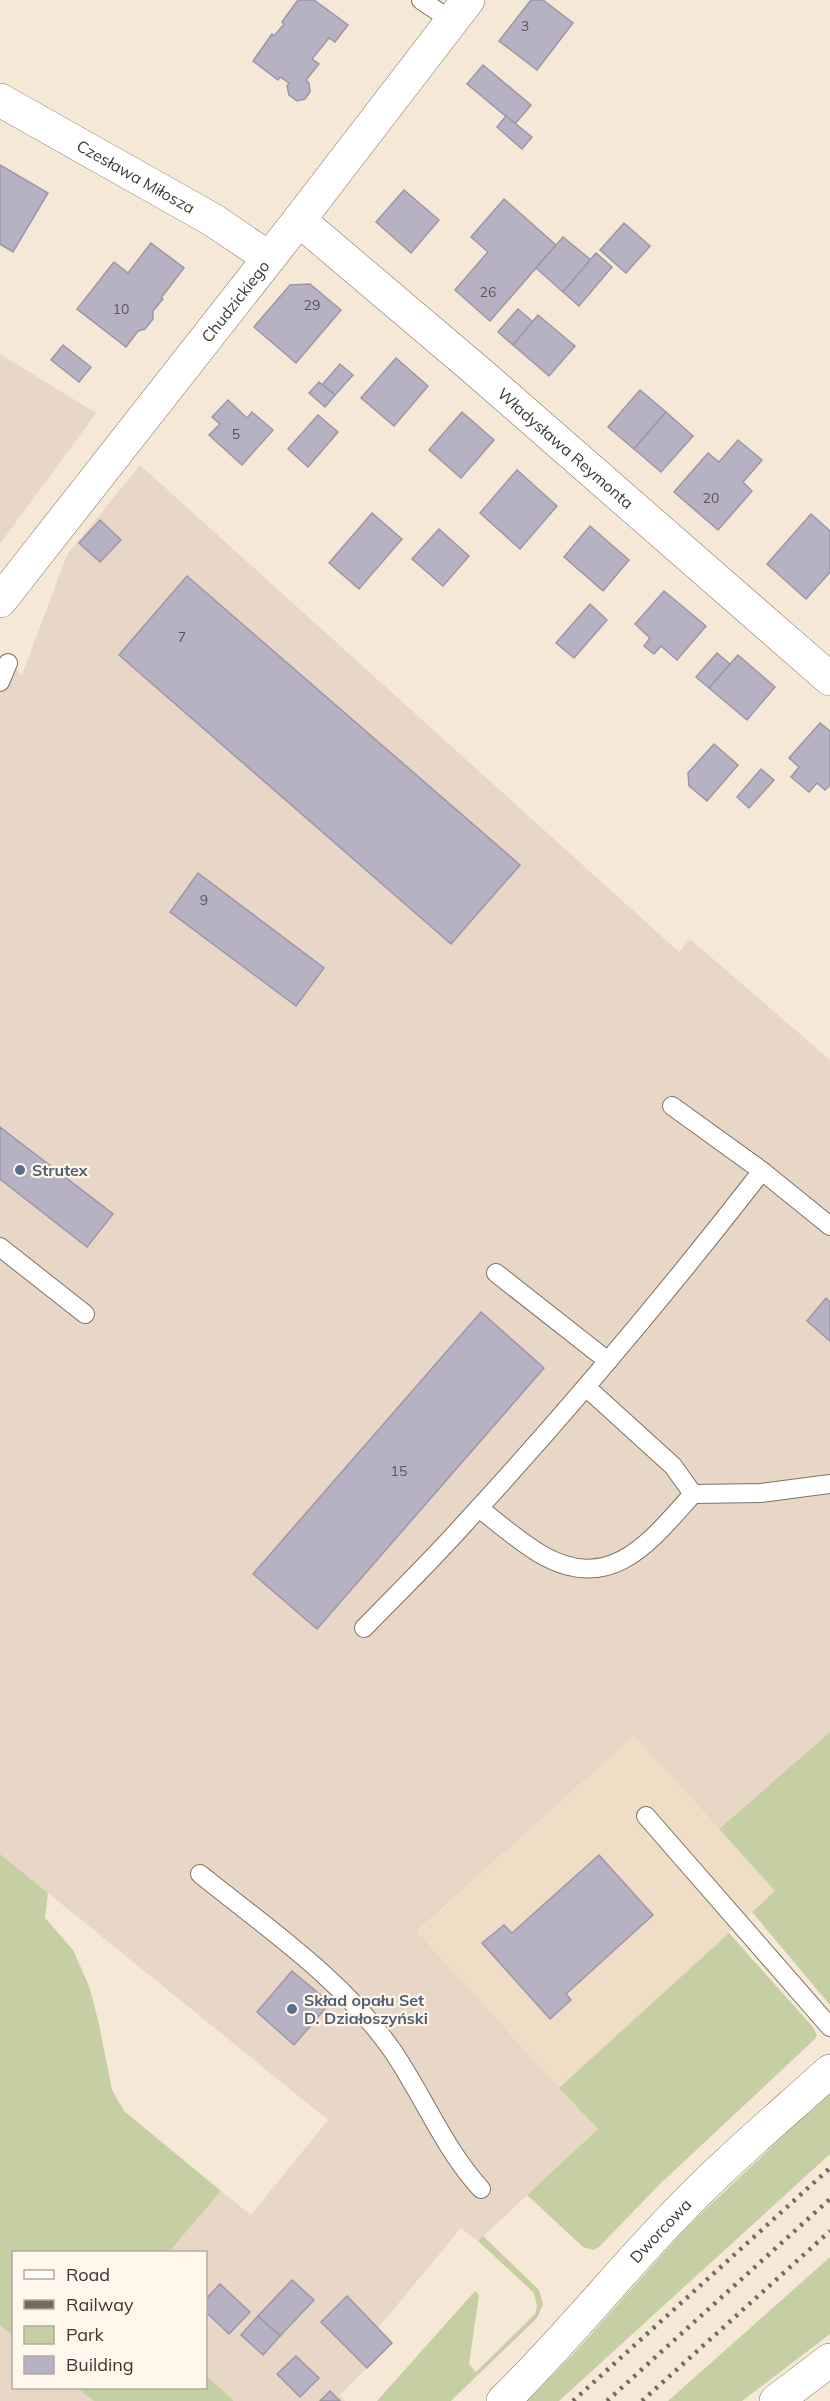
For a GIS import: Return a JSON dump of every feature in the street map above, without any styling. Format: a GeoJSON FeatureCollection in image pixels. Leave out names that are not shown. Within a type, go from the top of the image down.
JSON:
{"type":"FeatureCollection","features":[{"type":"Feature","properties":{"kind":"street","name":"Chudzickiego"},"geometry":{"type":"LineString","coordinates":[[0,601],[460,11]]}},
{"type":"Feature","properties":{"kind":"street","name":"Czesława Miłosza"},"geometry":{"type":"LineString","coordinates":[[0,100],[213,220],[269,258]]}},
{"type":"Feature","properties":{"kind":"street","name":"Władysława Reymonta"},"geometry":{"type":"LineString","coordinates":[[299,220],[476,370],[830,679]]}},
{"type":"Feature","properties":{"kind":"street","name":"Dworcowa"},"geometry":{"type":"LineString","coordinates":[[503,2401],[571,2332],[675,2215],[727,2164],[830,2071]]}},
{"type":"Feature","properties":{"kind":"street"},"geometry":{"type":"LineString","coordinates":[[776,2401],[830,2360]]}},
{"type":"Feature","properties":{"kind":"lane"},"geometry":{"type":"LineString","coordinates":[[421,0],[460,11]]}},
{"type":"Feature","properties":{"kind":"lane"},"geometry":{"type":"LineString","coordinates":[[0,682],[8,663]]}},
{"type":"Feature","properties":{"kind":"lane"},"geometry":{"type":"LineString","coordinates":[[672,1106],[762,1171],[830,1226]]}},
{"type":"Feature","properties":{"kind":"lane"},"geometry":{"type":"LineString","coordinates":[[364,1628],[479,1508],[586,1387],[675,1282],[762,1171]]}},
{"type":"Feature","properties":{"kind":"lane"},"geometry":{"type":"LineString","coordinates":[[0,1247],[85,1314]]}},
{"type":"Feature","properties":{"kind":"lane"},"geometry":{"type":"LineString","coordinates":[[496,1273],[608,1361]]}},
{"type":"Feature","properties":{"kind":"lane"},"geometry":{"type":"LineString","coordinates":[[586,1387],[673,1466],[693,1494]]}},
{"type":"Feature","properties":{"kind":"lane"},"geometry":{"type":"LineString","coordinates":[[479,1508],[542,1555],[570,1566],[598,1569],[619,1562],[647,1543],[693,1494],[761,1493],[830,1484]]}},
{"type":"Feature","properties":{"kind":"lane"},"geometry":{"type":"LineString","coordinates":[[646,1816],[830,2027]]}},
{"type":"Feature","properties":{"kind":"lane"},"geometry":{"type":"LineString","coordinates":[[200,1874],[296,1949],[362,2012],[392,2050],[458,2160],[481,2189]]}},
{"type":"Feature","properties":{"kind":"shaded area"},"geometry":{"type":"Polygon","coordinates":[[[0,354],[96,413],[0,544],[0,354]]]}},
{"type":"Feature","properties":{"kind":"shaded area"},"geometry":{"type":"Polygon","coordinates":[[[140,465],[679,952],[690,939],[830,1060],[830,1732],[719,1829],[634,1736],[417,1931],[598,2129],[478,2241],[461,2228],[378,2328],[392,2343],[340,2395],[345,2401],[234,2401],[207,2376],[207,2251],[170,2251],[221,2191],[251,2215],[328,2120],[0,1854],[0,656],[22,675],[67,555],[140,465]]]}},
{"type":"Feature","properties":{"kind":"shaded area"},"geometry":{"type":"Polygon","coordinates":[[[634,1736],[775,1891],[559,2088],[417,1932],[634,1736]]]}},
{"type":"Feature","properties":{"kind":"shaded area"},"geometry":{"type":"Polygon","coordinates":[[[0,2325],[12,2335],[12,2389],[78,2389],[94,2401],[0,2401],[0,2325]]]}},
{"type":"Feature","properties":{"kind":"green space"},"geometry":{"type":"Polygon","coordinates":[[[830,1732],[830,2005],[752,1912],[775,1891],[719,1829],[830,1732]]]}},
{"type":"Feature","properties":{"kind":"green space"},"geometry":{"type":"Polygon","coordinates":[[[0,1854],[48,1893],[45,1918],[73,1950],[89,1986],[112,2090],[124,2111],[221,2191],[170,2251],[12,2251],[12,2335],[0,2325],[0,1854]]]}},
{"type":"Feature","properties":{"kind":"green space"},"geometry":{"type":"Polygon","coordinates":[[[729,1933],[812,2026],[817,2035],[660,2184],[599,2247],[593,2250],[583,2247],[527,2195],[598,2129],[559,2088],[729,1933]]]}},
{"type":"Feature","properties":{"kind":"green space"},"geometry":{"type":"Polygon","coordinates":[[[830,2092],[830,2154],[559,2401],[527,2401],[577,2350],[686,2228],[830,2092]]]}},
{"type":"Feature","properties":{"kind":"green space"},"geometry":{"type":"Polygon","coordinates":[[[483,2236],[539,2290],[543,2304],[537,2318],[451,2401],[377,2401],[475,2291],[479,2295],[469,2364],[476,2372],[535,2314],[537,2306],[534,2293],[478,2241],[483,2236]]]}},
{"type":"Feature","properties":{"kind":"green space"},"geometry":{"type":"Polygon","coordinates":[[[830,2257],[830,2334],[742,2401],[668,2401],[830,2257]]]}},
{"type":"Feature","properties":{"kind":"green space"},"geometry":{"type":"Polygon","coordinates":[[[207,2376],[234,2401],[94,2401],[78,2389],[207,2389],[207,2376]]]}},
{"type":"Feature","properties":{"kind":"building"},"geometry":{"type":"Polygon","coordinates":[[[298,0],[314,0],[348,25],[335,42],[329,38],[312,59],[319,64],[306,80],[309,83],[310,92],[305,99],[297,101],[289,95],[287,86],[289,83],[280,77],[278,80],[253,61],[272,34],[274,36],[284,24],[282,22],[298,0]]]}},
{"type":"Feature","properties":{"kind":"building"},"geometry":{"type":"Polygon","coordinates":[[[531,0],[543,0],[573,23],[537,70],[499,41],[531,0]]]}},
{"type":"Feature","properties":{"kind":"building"},"geometry":{"type":"Polygon","coordinates":[[[483,65],[531,105],[515,124],[467,84],[483,65]]]}},
{"type":"Feature","properties":{"kind":"building"},"geometry":{"type":"Polygon","coordinates":[[[506,116],[532,137],[522,149],[497,127],[506,116]]]}},
{"type":"Feature","properties":{"kind":"building"},"geometry":{"type":"Polygon","coordinates":[[[0,165],[48,193],[13,252],[0,244],[0,165]]]}},
{"type":"Feature","properties":{"kind":"building"},"geometry":{"type":"Polygon","coordinates":[[[404,190],[439,220],[411,253],[376,222],[404,190]]]}},
{"type":"Feature","properties":{"kind":"building"},"geometry":{"type":"Polygon","coordinates":[[[504,199],[556,245],[490,321],[455,290],[488,252],[471,237],[504,199]]]}},
{"type":"Feature","properties":{"kind":"building"},"geometry":{"type":"Polygon","coordinates":[[[624,223],[650,246],[626,273],[600,250],[624,223]]]}},
{"type":"Feature","properties":{"kind":"building"},"geometry":{"type":"Polygon","coordinates":[[[563,237],[591,260],[563,292],[536,268],[563,237]]]}},
{"type":"Feature","properties":{"kind":"building"},"geometry":{"type":"Polygon","coordinates":[[[151,243],[184,268],[153,311],[153,319],[145,329],[138,331],[126,347],[77,309],[114,262],[128,273],[151,243]]]}},
{"type":"Feature","properties":{"kind":"building"},"geometry":{"type":"Polygon","coordinates":[[[596,253],[612,267],[579,306],[563,292],[596,253]]]}},
{"type":"Feature","properties":{"kind":"building"},"geometry":{"type":"Polygon","coordinates":[[[310,284],[341,310],[296,363],[254,327],[290,285],[310,284]]]}},
{"type":"Feature","properties":{"kind":"building"},"geometry":{"type":"Polygon","coordinates":[[[518,309],[533,322],[513,345],[498,332],[518,309]]]}},
{"type":"Feature","properties":{"kind":"building"},"geometry":{"type":"Polygon","coordinates":[[[538,315],[575,346],[549,376],[513,345],[538,315]]]}},
{"type":"Feature","properties":{"kind":"building"},"geometry":{"type":"Polygon","coordinates":[[[63,345],[91,367],[79,382],[51,360],[63,345]]]}},
{"type":"Feature","properties":{"kind":"building"},"geometry":{"type":"Polygon","coordinates":[[[396,358],[428,386],[394,426],[361,398],[396,358]]]}},
{"type":"Feature","properties":{"kind":"building"},"geometry":{"type":"Polygon","coordinates":[[[340,364],[353,375],[335,395],[322,385],[340,364]]]}},
{"type":"Feature","properties":{"kind":"building"},"geometry":{"type":"Polygon","coordinates":[[[319,382],[335,395],[325,407],[309,393],[319,382]]]}},
{"type":"Feature","properties":{"kind":"building"},"geometry":{"type":"Polygon","coordinates":[[[640,390],[666,412],[634,449],[608,427],[640,390]]]}},
{"type":"Feature","properties":{"kind":"building"},"geometry":{"type":"Polygon","coordinates":[[[228,400],[247,418],[252,412],[273,430],[242,465],[209,435],[220,424],[212,417],[228,400]]]}},
{"type":"Feature","properties":{"kind":"building"},"geometry":{"type":"Polygon","coordinates":[[[462,412],[494,440],[461,478],[429,450],[462,412]]]}},
{"type":"Feature","properties":{"kind":"building"},"geometry":{"type":"Polygon","coordinates":[[[666,412],[693,436],[661,472],[634,449],[666,412]]]}},
{"type":"Feature","properties":{"kind":"building"},"geometry":{"type":"Polygon","coordinates":[[[318,415],[338,432],[308,467],[288,449],[318,415]]]}},
{"type":"Feature","properties":{"kind":"building"},"geometry":{"type":"Polygon","coordinates":[[[738,440],[762,460],[743,482],[752,491],[718,530],[674,492],[708,453],[719,462],[738,440]]]}},
{"type":"Feature","properties":{"kind":"building"},"geometry":{"type":"Polygon","coordinates":[[[517,470],[557,506],[520,549],[480,513],[517,470]]]}},
{"type":"Feature","properties":{"kind":"building"},"geometry":{"type":"Polygon","coordinates":[[[372,513],[402,539],[359,589],[329,563],[372,513]]]}},
{"type":"Feature","properties":{"kind":"building"},"geometry":{"type":"Polygon","coordinates":[[[811,514],[830,531],[830,572],[806,599],[767,564],[811,514]]]}},
{"type":"Feature","properties":{"kind":"building"},"geometry":{"type":"Polygon","coordinates":[[[100,520],[121,540],[100,562],[79,543],[100,520]]]}},
{"type":"Feature","properties":{"kind":"building"},"geometry":{"type":"Polygon","coordinates":[[[590,526],[629,560],[603,591],[564,557],[590,526]]]}},
{"type":"Feature","properties":{"kind":"building"},"geometry":{"type":"Polygon","coordinates":[[[439,529],[469,556],[443,586],[412,559],[439,529]]]}},
{"type":"Feature","properties":{"kind":"building"},"geometry":{"type":"Polygon","coordinates":[[[187,576],[520,865],[451,944],[119,655],[187,576]]]}},
{"type":"Feature","properties":{"kind":"building"},"geometry":{"type":"Polygon","coordinates":[[[664,591],[706,626],[677,660],[661,646],[654,654],[644,646],[650,638],[635,624],[664,591]]]}},
{"type":"Feature","properties":{"kind":"building"},"geometry":{"type":"Polygon","coordinates":[[[590,604],[607,620],[574,658],[556,643],[590,604]]]}},
{"type":"Feature","properties":{"kind":"building"},"geometry":{"type":"Polygon","coordinates":[[[717,653],[730,664],[709,688],[696,677],[717,653]]]}},
{"type":"Feature","properties":{"kind":"building"},"geometry":{"type":"Polygon","coordinates":[[[738,655],[775,687],[747,720],[709,688],[738,655]]]}},
{"type":"Feature","properties":{"kind":"building"},"geometry":{"type":"Polygon","coordinates":[[[820,723],[830,731],[830,785],[825,790],[817,783],[809,792],[791,777],[799,767],[789,758],[820,723]]]}},
{"type":"Feature","properties":{"kind":"building"},"geometry":{"type":"Polygon","coordinates":[[[714,744],[738,765],[707,801],[689,786],[688,773],[714,744]]]}},
{"type":"Feature","properties":{"kind":"building"},"geometry":{"type":"Polygon","coordinates":[[[761,769],[774,780],[749,808],[737,797],[761,769]]]}},
{"type":"Feature","properties":{"kind":"building"},"geometry":{"type":"Polygon","coordinates":[[[198,873],[324,968],[296,1006],[170,912],[198,873]]]}},
{"type":"Feature","properties":{"kind":"building"},"geometry":{"type":"Polygon","coordinates":[[[0,1127],[113,1214],[87,1247],[0,1179],[0,1127]]]}},
{"type":"Feature","properties":{"kind":"building"},"geometry":{"type":"Polygon","coordinates":[[[826,1298],[830,1302],[830,1341],[807,1321],[826,1298]]]}},
{"type":"Feature","properties":{"kind":"building"},"geometry":{"type":"Polygon","coordinates":[[[481,1312],[544,1368],[317,1629],[253,1574],[481,1312]]]}},
{"type":"Feature","properties":{"kind":"building"},"geometry":{"type":"Polygon","coordinates":[[[599,1855],[653,1915],[566,1994],[571,2000],[550,2019],[482,1943],[504,1925],[512,1933],[599,1855]]]}},
{"type":"Feature","properties":{"kind":"building"},"geometry":{"type":"Polygon","coordinates":[[[292,1971],[330,2003],[294,2045],[257,2012],[292,1971]]]}},
{"type":"Feature","properties":{"kind":"building"},"geometry":{"type":"Polygon","coordinates":[[[292,2280],[314,2300],[280,2336],[258,2316],[292,2280]]]}},
{"type":"Feature","properties":{"kind":"building"},"geometry":{"type":"Polygon","coordinates":[[[220,2284],[250,2312],[229,2334],[207,2313],[207,2298],[220,2284]]]}},
{"type":"Feature","properties":{"kind":"building"},"geometry":{"type":"Polygon","coordinates":[[[347,2296],[392,2343],[367,2368],[321,2322],[347,2296]]]}},
{"type":"Feature","properties":{"kind":"building"},"geometry":{"type":"Polygon","coordinates":[[[258,2316],[280,2336],[263,2355],[241,2335],[258,2316]]]}},
{"type":"Feature","properties":{"kind":"building"},"geometry":{"type":"Polygon","coordinates":[[[296,2356],[319,2378],[300,2397],[277,2374],[296,2356]]]}},
{"type":"Feature","properties":{"kind":"building"},"geometry":{"type":"Polygon","coordinates":[[[330,2391],[340,2401],[320,2401],[330,2391]]]}},
{"type":"Feature","properties":{"kind":"railway"},"geometry":{"type":"LineString","coordinates":[[573,2401],[830,2168]]}},
{"type":"Feature","properties":{"kind":"railway"},"geometry":{"type":"LineString","coordinates":[[607,2401],[830,2199]]}},
{"type":"Feature","properties":{"kind":"railway"},"geometry":{"type":"LineString","coordinates":[[642,2401],[830,2231]]}},
{"type":"Feature","properties":{"kind":"place","name":"Strutex"},"geometry":{"type":"Point","coordinates":[20,1170]}},
{"type":"Feature","properties":{"kind":"place","name":"Skład opału Set D. Działoszyński"},"geometry":{"type":"Point","coordinates":[292,2009]}}]}
